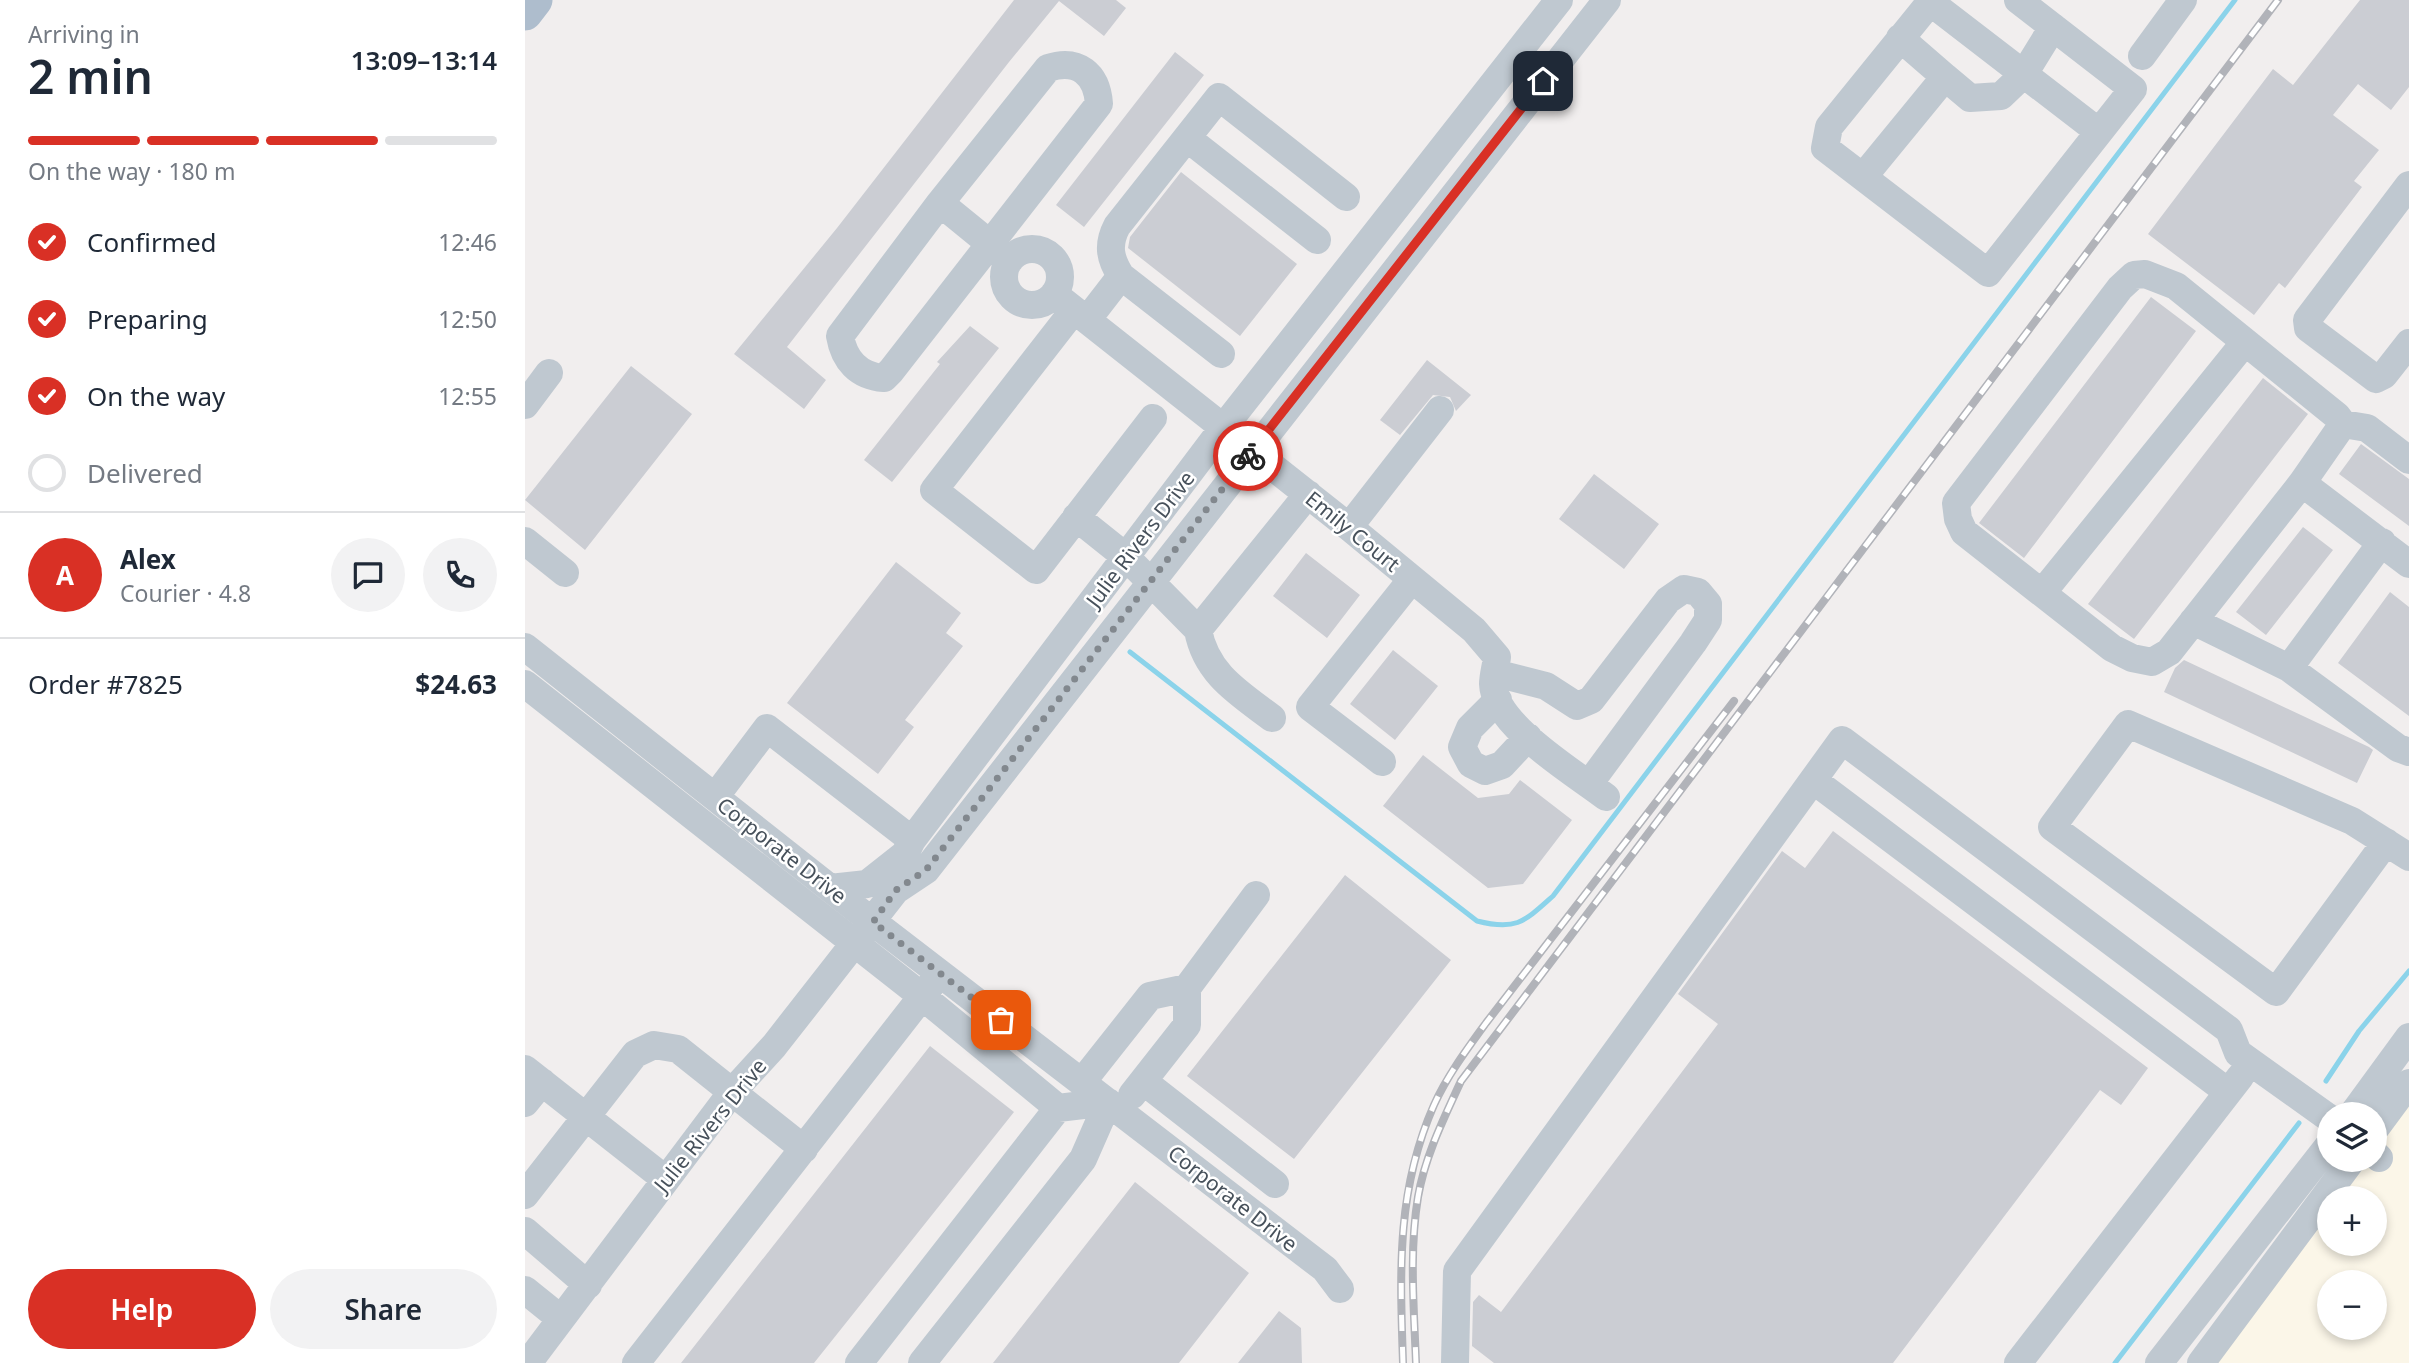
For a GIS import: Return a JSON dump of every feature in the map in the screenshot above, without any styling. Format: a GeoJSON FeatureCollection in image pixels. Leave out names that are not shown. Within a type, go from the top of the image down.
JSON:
{"type":"FeatureCollection","features":[{"type":"Feature","properties":{"kind":"main road"},"geometry":{"type":"LineString","coordinates":[[525,12],[535,0]]}},
{"type":"Feature","properties":{"kind":"street","name":"Julie Rivers Drive"},"geometry":{"type":"LineString","coordinates":[[536,1360],[561,1319],[665,1179],[732,1092],[774,1046],[873,922],[896,890],[909,847],[1223,428],[1559,0]]}},
{"type":"Feature","properties":{"kind":"street","name":"Julie Rivers Drive"},"geometry":{"type":"LineString","coordinates":[[896,890],[926,870],[1607,0]]}},
{"type":"Feature","properties":{"kind":"street"},"geometry":{"type":"LineString","coordinates":[[2018,0],[2133,89],[1988,273],[1825,148],[1829,127],[1931,1],[2099,132]]}},
{"type":"Feature","properties":{"kind":"street"},"geometry":{"type":"LineString","coordinates":[[2141,56],[2183,0]]}},
{"type":"Feature","properties":{"kind":"street"},"geometry":{"type":"LineString","coordinates":[[1900,38],[1970,98],[2001,96],[2024,74],[2053,27]]}},
{"type":"Feature","properties":{"kind":"street"},"geometry":{"type":"LineString","coordinates":[[1063,63],[1083,69],[1098,85],[1099,104],[1000,252],[884,378],[871,377],[858,370],[848,359],[840,336],[940,203],[1048,68],[1063,63]]}},
{"type":"Feature","properties":{"kind":"street"},"geometry":{"type":"LineString","coordinates":[[1863,177],[1945,77]]}},
{"type":"Feature","properties":{"kind":"street"},"geometry":{"type":"LineString","coordinates":[[1221,354],[1121,276],[1113,263],[1112,236],[1219,97],[1346,197]]}},
{"type":"Feature","properties":{"kind":"street"},"geometry":{"type":"LineString","coordinates":[[1187,138],[1317,240]]}},
{"type":"Feature","properties":{"kind":"street"},"geometry":{"type":"LineString","coordinates":[[1419,181],[1449,202]]}},
{"type":"Feature","properties":{"kind":"street"},"geometry":{"type":"LineString","coordinates":[[2409,186],[2307,320],[2308,328],[2376,379],[2384,376],[2409,343]]}},
{"type":"Feature","properties":{"kind":"street"},"geometry":{"type":"LineString","coordinates":[[940,203],[1000,252],[1005,285],[1015,299],[1031,305],[1048,300],[1072,308]]}},
{"type":"Feature","properties":{"kind":"street"},"geometry":{"type":"LineString","coordinates":[[1000,252],[1026,250],[1045,253],[1052,258],[1072,308]]}},
{"type":"Feature","properties":{"kind":"street"},"geometry":{"type":"LineString","coordinates":[[2343,424],[2302,483],[2169,652],[2153,662],[2133,658],[2112,648],[1964,532],[1958,519],[1956,503],[2120,288],[2134,275],[2145,274],[2176,286],[2337,416],[2343,424],[2367,428],[2409,460]]}},
{"type":"Feature","properties":{"kind":"street"},"geometry":{"type":"LineString","coordinates":[[1121,276],[1072,308],[934,490],[1036,570],[1153,418]]}},
{"type":"Feature","properties":{"kind":"street","name":"Emily Court"},"geometry":{"type":"LineString","coordinates":[[1072,308],[1308,494],[1474,630],[1497,657],[1493,685],[1498,700]]}},
{"type":"Feature","properties":{"kind":"street"},"geometry":{"type":"LineString","coordinates":[[2042,593],[2245,342]]}},
{"type":"Feature","properties":{"kind":"street"},"geometry":{"type":"LineString","coordinates":[[527,397],[549,373]]}},
{"type":"Feature","properties":{"kind":"street"},"geometry":{"type":"LineString","coordinates":[[1349,527],[1440,410]]}},
{"type":"Feature","properties":{"kind":"street"},"geometry":{"type":"LineString","coordinates":[[2302,483],[2409,564]]}},
{"type":"Feature","properties":{"kind":"street"},"geometry":{"type":"LineString","coordinates":[[1198,630],[1308,494]]}},
{"type":"Feature","properties":{"kind":"street"},"geometry":{"type":"LineString","coordinates":[[1076,517],[1126,557],[1148,583],[1198,630],[1209,664],[1223,681],[1272,718]]}},
{"type":"Feature","properties":{"kind":"street"},"geometry":{"type":"LineString","coordinates":[[525,541],[565,573]]}},
{"type":"Feature","properties":{"kind":"street"},"geometry":{"type":"LineString","coordinates":[[2288,668],[2382,542]]}},
{"type":"Feature","properties":{"kind":"street"},"geometry":{"type":"LineString","coordinates":[[1382,762],[1310,707],[1412,579]]}},
{"type":"Feature","properties":{"kind":"street"},"geometry":{"type":"LineString","coordinates":[[1495,673],[1546,686],[1577,706],[1591,700],[1668,600],[1684,589],[1698,592],[1708,604],[1708,620],[1597,790],[1528,737],[1501,709],[1498,700],[1470,728],[1462,747],[1471,764],[1485,771],[1502,765],[1528,737]]}},
{"type":"Feature","properties":{"kind":"street"},"geometry":{"type":"LineString","coordinates":[[2193,621],[2288,668],[2397,748],[2409,752]]}},
{"type":"Feature","properties":{"kind":"street","name":"Corporate Drive"},"geometry":{"type":"LineString","coordinates":[[529,658],[715,797],[1333,1279]]}},
{"type":"Feature","properties":{"kind":"street","name":"Corporate Drive"},"geometry":{"type":"LineString","coordinates":[[525,684],[923,997],[1058,1108]]}},
{"type":"Feature","properties":{"kind":"street"},"geometry":{"type":"LineString","coordinates":[[2121,717],[2352,821],[2397,850],[2276,992],[2052,828],[2121,717]]}},
{"type":"Feature","properties":{"kind":"street"},"geometry":{"type":"LineString","coordinates":[[715,797],[767,728],[909,847],[867,884],[830,888]]}},
{"type":"Feature","properties":{"kind":"street"},"geometry":{"type":"LineString","coordinates":[[1455,1363],[1457,1271],[1842,740],[2229,1030],[2238,1053],[2317,1109]]}},
{"type":"Feature","properties":{"kind":"street"},"geometry":{"type":"LineString","coordinates":[[1813,780],[2228,1092]]}},
{"type":"Feature","properties":{"kind":"street"},"geometry":{"type":"LineString","coordinates":[[922,1363],[1083,1159],[1114,1106],[1143,1081],[1187,1025],[1187,988],[1256,895]]}},
{"type":"Feature","properties":{"kind":"street"},"geometry":{"type":"LineString","coordinates":[[636,1363],[940,973]]}},
{"type":"Feature","properties":{"kind":"street"},"geometry":{"type":"LineString","coordinates":[[1082,1082],[1150,996],[1187,988]]}},
{"type":"Feature","properties":{"kind":"street"},"geometry":{"type":"LineString","coordinates":[[2362,1102],[2409,1037]]}},
{"type":"Feature","properties":{"kind":"street"},"geometry":{"type":"LineString","coordinates":[[525,1195],[635,1054],[654,1045],[678,1049],[804,1149]]}},
{"type":"Feature","properties":{"kind":"street"},"geometry":{"type":"LineString","coordinates":[[2018,1363],[2252,1062]]}},
{"type":"Feature","properties":{"kind":"street"},"geometry":{"type":"LineString","coordinates":[[1143,1081],[1275,1184]]}},
{"type":"Feature","properties":{"kind":"street"},"geometry":{"type":"LineString","coordinates":[[2387,1113],[2409,1083]]}},
{"type":"Feature","properties":{"kind":"street"},"geometry":{"type":"LineString","coordinates":[[531,1085],[586,1117],[665,1179]]}},
{"type":"Feature","properties":{"kind":"street"},"geometry":{"type":"LineString","coordinates":[[859,1363],[1058,1108],[1114,1106]]}},
{"type":"Feature","properties":{"kind":"street"},"geometry":{"type":"LineString","coordinates":[[2159,1363],[2317,1160]]}},
{"type":"Feature","properties":{"kind":"street"},"geometry":{"type":"LineString","coordinates":[[2201,1363],[2342,1172]]}},
{"type":"Feature","properties":{"kind":"street"},"geometry":{"type":"LineString","coordinates":[[525,1231],[588,1285]]}},
{"type":"Feature","properties":{"kind":"street"},"geometry":{"type":"LineString","coordinates":[[525,1290],[561,1319]]}},
{"type":"Feature","properties":{"kind":"shaded area"},"geometry":{"type":"Polygon","coordinates":[[[2409,1096],[2409,1363],[2208,1363],[2317,1218],[2317,1256],[2387,1256],[2387,1186],[2342,1186],[2352,1172],[2387,1172],[2387,1125],[2409,1096]]]}},
{"type":"Feature","properties":{"kind":"building"},"geometry":{"type":"Polygon","coordinates":[[[1014,0],[1116,0],[1126,8],[1104,36],[1059,1],[1009,62],[787,347],[826,380],[804,409],[734,354],[837,228],[1014,0]]]}},
{"type":"Feature","properties":{"kind":"building"},"geometry":{"type":"Polygon","coordinates":[[[2360,0],[2409,0],[2409,87],[2391,110],[2358,84],[2333,115],[2379,150],[2354,181],[2362,187],[2285,288],[2279,283],[2254,315],[2148,234],[2273,69],[2293,85],[2360,0]]]}},
{"type":"Feature","properties":{"kind":"building"},"geometry":{"type":"Polygon","coordinates":[[[1175,52],[1204,75],[1084,227],[1056,205],[1175,52]]]}},
{"type":"Feature","properties":{"kind":"building"},"geometry":{"type":"Polygon","coordinates":[[[1181,172],[1297,264],[1240,336],[1128,248],[1130,237],[1181,172]]]}},
{"type":"Feature","properties":{"kind":"building"},"geometry":{"type":"Polygon","coordinates":[[[2151,297],[2196,331],[2024,558],[1979,523],[2151,297]]]}},
{"type":"Feature","properties":{"kind":"building"},"geometry":{"type":"Polygon","coordinates":[[[970,326],[999,348],[892,482],[864,460],[940,364],[937,362],[970,326]]]}},
{"type":"Feature","properties":{"kind":"building"},"geometry":{"type":"Polygon","coordinates":[[[1427,360],[1471,395],[1456,411],[1450,397],[1433,395],[1400,435],[1380,420],[1427,360]]]}},
{"type":"Feature","properties":{"kind":"building"},"geometry":{"type":"Polygon","coordinates":[[[631,366],[692,414],[585,550],[525,500],[631,366]]]}},
{"type":"Feature","properties":{"kind":"building"},"geometry":{"type":"Polygon","coordinates":[[[2263,378],[2308,414],[2134,639],[2088,604],[2263,378]]]}},
{"type":"Feature","properties":{"kind":"building"},"geometry":{"type":"Polygon","coordinates":[[[2361,444],[2409,479],[2409,526],[2339,474],[2361,444]]]}},
{"type":"Feature","properties":{"kind":"building"},"geometry":{"type":"Polygon","coordinates":[[[1594,474],[1659,524],[1624,569],[1559,519],[1594,474]]]}},
{"type":"Feature","properties":{"kind":"building"},"geometry":{"type":"Polygon","coordinates":[[[2303,527],[2333,550],[2266,635],[2236,612],[2303,527]]]}},
{"type":"Feature","properties":{"kind":"building"},"geometry":{"type":"Polygon","coordinates":[[[1306,553],[1360,595],[1327,638],[1273,596],[1306,553]]]}},
{"type":"Feature","properties":{"kind":"building"},"geometry":{"type":"Polygon","coordinates":[[[896,562],[961,613],[946,633],[963,646],[905,720],[914,727],[878,774],[787,703],[896,562]]]}},
{"type":"Feature","properties":{"kind":"building"},"geometry":{"type":"Polygon","coordinates":[[[2390,592],[2409,607],[2409,716],[2338,663],[2390,592]]]}},
{"type":"Feature","properties":{"kind":"building"},"geometry":{"type":"Polygon","coordinates":[[[1393,650],[1438,686],[1395,740],[1350,704],[1393,650]]]}},
{"type":"Feature","properties":{"kind":"building"},"geometry":{"type":"Polygon","coordinates":[[[2184,660],[2369,747],[2373,750],[2357,783],[2164,692],[2175,668],[2184,660]]]}},
{"type":"Feature","properties":{"kind":"building"},"geometry":{"type":"Polygon","coordinates":[[[1423,755],[1478,798],[1509,794],[1520,780],[1572,820],[1523,884],[1488,888],[1383,806],[1423,755]]]}},
{"type":"Feature","properties":{"kind":"building"},"geometry":{"type":"Polygon","coordinates":[[[1833,831],[2148,1068],[2121,1105],[2100,1090],[1893,1363],[1494,1363],[1472,1346],[1473,1302],[1479,1295],[1501,1312],[1718,1024],[1678,994],[1782,851],[1805,868],[1833,831]]]}},
{"type":"Feature","properties":{"kind":"building"},"geometry":{"type":"Polygon","coordinates":[[[1345,875],[1451,960],[1294,1159],[1187,1076],[1345,875]]]}},
{"type":"Feature","properties":{"kind":"building"},"geometry":{"type":"Polygon","coordinates":[[[930,1046],[1014,1112],[814,1363],[681,1363],[930,1046]]]}},
{"type":"Feature","properties":{"kind":"building"},"geometry":{"type":"Polygon","coordinates":[[[1135,1182],[1249,1273],[1179,1363],[993,1363],[1135,1182]]]}},
{"type":"Feature","properties":{"kind":"building"},"geometry":{"type":"Polygon","coordinates":[[[1279,1311],[1301,1328],[1302,1363],[1238,1363],[1279,1311]]]}},
{"type":"Feature","properties":{"kind":"waterway"},"geometry":{"type":"LineString","coordinates":[[1130,652],[1477,921],[1501,925],[1526,918],[1553,896],[2235,0]]}},
{"type":"Feature","properties":{"kind":"waterway"},"geometry":{"type":"LineString","coordinates":[[2326,1081],[2359,1031],[2409,971]]}},
{"type":"Feature","properties":{"kind":"waterway"},"geometry":{"type":"LineString","coordinates":[[2115,1363],[2299,1123]]}},
{"type":"Feature","properties":{"kind":"railway"},"geometry":{"type":"LineString","coordinates":[[1416,1363],[1413,1259],[1418,1197],[1430,1152],[1461,1081],[2278,0]]}},
{"type":"Feature","properties":{"kind":"railway"},"geometry":{"type":"LineString","coordinates":[[1403,1363],[1401,1264],[1407,1200],[1422,1137],[1439,1094],[1486,1023],[1734,701]]}},
{"type":"Feature","properties":{"kind":"way so far"},"geometry":{"type":"LineString","coordinates":[[1001,1020],[873,922],[896,890],[926,870],[1248,456]]}},
{"type":"Feature","properties":{"kind":"route"},"geometry":{"type":"LineString","coordinates":[[1248,456],[1543,81]]}}]}
